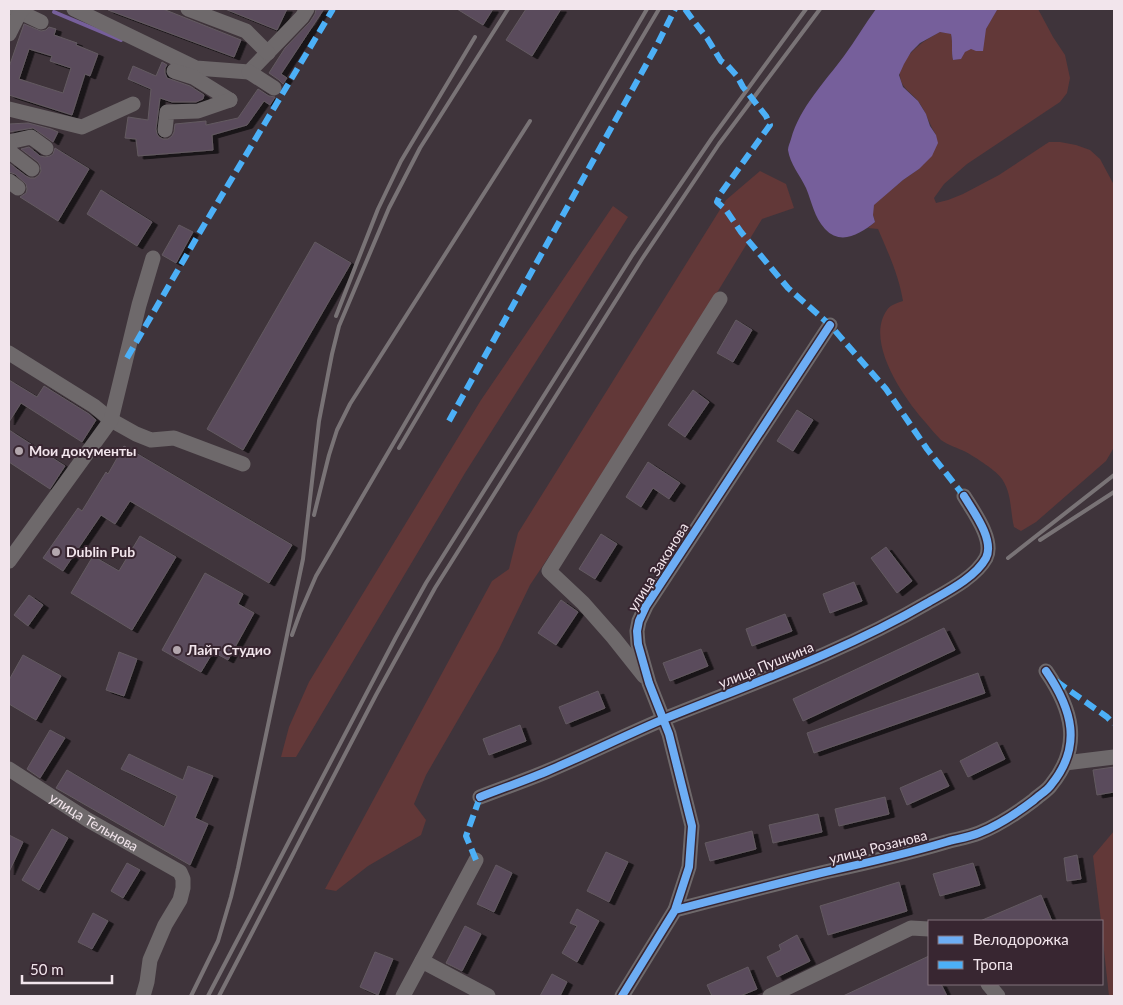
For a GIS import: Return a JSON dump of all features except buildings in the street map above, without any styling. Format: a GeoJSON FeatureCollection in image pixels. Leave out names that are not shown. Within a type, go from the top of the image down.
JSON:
{"type":"FeatureCollection","features":[{"type":"Feature","properties":{"kind":"street"},"geometry":{"type":"LineString","coordinates":[[74,9],[194,73],[230,100],[198,111],[167,112],[165,130]]}},
{"type":"Feature","properties":{"kind":"street"},"geometry":{"type":"LineString","coordinates":[[188,9],[246,31],[268,53]]}},
{"type":"Feature","properties":{"kind":"street"},"geometry":{"type":"LineString","coordinates":[[9,34],[19,10],[42,22]]}},
{"type":"Feature","properties":{"kind":"street"},"geometry":{"type":"LineString","coordinates":[[249,72],[268,53],[300,11]]}},
{"type":"Feature","properties":{"kind":"street"},"geometry":{"type":"LineString","coordinates":[[174,71],[194,73],[249,72],[274,88]]}},
{"type":"Feature","properties":{"kind":"street"},"geometry":{"type":"LineString","coordinates":[[9,109],[82,127],[133,104]]}},
{"type":"Feature","properties":{"kind":"street"},"geometry":{"type":"LineString","coordinates":[[32,169],[10,152],[9,143],[31,134],[46,148]]}},
{"type":"Feature","properties":{"kind":"street"},"geometry":{"type":"LineString","coordinates":[[9,561],[111,420],[139,305],[153,258]]}},
{"type":"Feature","properties":{"kind":"street"},"geometry":{"type":"LineString","coordinates":[[649,683],[613,637],[583,603],[549,571],[720,299]]}},
{"type":"Feature","properties":{"kind":"street","name":"улица Законова"},"geometry":{"type":"LineString","coordinates":[[675,910],[689,868],[692,826],[668,734],[649,683],[638,644],[637,631],[639,621],[646,606],[830,325]]}},
{"type":"Feature","properties":{"kind":"street"},"geometry":{"type":"LineString","coordinates":[[9,354],[136,434],[152,440],[174,438],[243,464]]}},
{"type":"Feature","properties":{"kind":"street","name":"улица Пушкина"},"geometry":{"type":"LineString","coordinates":[[480,797],[845,646],[893,622],[958,585],[980,566],[987,556],[988,544],[984,530],[964,496]]}},
{"type":"Feature","properties":{"kind":"street","name":"улица Розанова"},"geometry":{"type":"LineString","coordinates":[[675,910],[788,881],[914,852],[979,833],[1008,819],[1051,786],[1065,763],[1070,747],[1071,725],[1064,702],[1046,671]]}},
{"type":"Feature","properties":{"kind":"street"},"geometry":{"type":"LineString","coordinates":[[1065,763],[1114,757]]}},
{"type":"Feature","properties":{"kind":"street","name":"улица Тельнова"},"geometry":{"type":"LineString","coordinates":[[9,769],[88,820],[180,872],[183,879],[180,900],[165,925],[150,960],[143,996]]}},
{"type":"Feature","properties":{"kind":"street"},"geometry":{"type":"LineString","coordinates":[[404,996],[476,860]]}},
{"type":"Feature","properties":{"kind":"street"},"geometry":{"type":"LineString","coordinates":[[622,996],[675,910]]}},
{"type":"Feature","properties":{"kind":"street"},"geometry":{"type":"LineString","coordinates":[[770,996],[911,928],[928,929]]}},
{"type":"Feature","properties":{"kind":"street"},"geometry":{"type":"LineString","coordinates":[[422,961],[488,996]]}},
{"type":"Feature","properties":{"kind":"street"},"geometry":{"type":"LineString","coordinates":[[989,985],[998,996]]}},
{"type":"Feature","properties":{"kind":"shaded area"},"geometry":{"type":"Polygon","coordinates":[[[876,9],[997,10],[986,29],[983,51],[971,49],[965,52],[961,59],[953,60],[951,34],[940,32],[920,43],[911,52],[899,75],[903,87],[918,101],[926,114],[938,143],[932,156],[919,169],[874,205],[873,215],[875,222],[857,234],[837,237],[825,229],[818,219],[806,188],[791,160],[788,149],[795,127],[806,106],[844,56],[876,9]]]}},
{"type":"Feature","properties":{"kind":"shaded area"},"geometry":{"type":"Polygon","coordinates":[[[997,9],[1038,9],[1065,55],[1070,78],[1067,93],[1060,102],[967,164],[944,184],[934,198],[936,203],[963,194],[999,175],[1049,142],[1076,145],[1090,150],[1100,159],[1114,185],[1113,449],[1106,461],[1036,522],[1021,531],[1014,527],[1008,490],[1002,479],[986,464],[941,440],[917,413],[898,386],[884,354],[880,338],[881,323],[888,308],[903,301],[896,273],[878,229],[868,228],[875,222],[873,205],[919,169],[936,135],[921,105],[902,84],[900,70],[906,58],[917,47],[940,32],[951,34],[953,60],[960,59],[964,52],[971,48],[986,29],[997,9]]]}},
{"type":"Feature","properties":{"kind":"shaded area"},"geometry":{"type":"Polygon","coordinates":[[[760,171],[786,184],[794,208],[762,219],[630,435],[530,585],[499,649],[426,775],[414,804],[426,820],[421,835],[368,866],[336,891],[325,889],[492,581],[509,569],[518,533],[726,200],[760,171]]]}},
{"type":"Feature","properties":{"kind":"shaded area"},"geometry":{"type":"Polygon","coordinates":[[[613,206],[628,217],[465,473],[296,757],[281,757],[289,727],[309,682],[481,400],[613,206]]]}},
{"type":"Feature","properties":{"kind":"shaded area"},"geometry":{"type":"Polygon","coordinates":[[[1114,831],[1114,996],[1109,996],[1103,941],[1103,920],[1101,920],[1093,856],[1114,831]]]}},
{"type":"Feature","properties":{"kind":"waterway"},"geometry":{"type":"LineString","coordinates":[[54,12],[121,40]]}},
{"type":"Feature","properties":{"kind":"railway"},"geometry":{"type":"LineString","coordinates":[[191,996],[218,941],[238,868],[303,559],[319,421],[339,326],[389,208],[420,148],[508,9]]}},
{"type":"Feature","properties":{"kind":"railway"},"geometry":{"type":"LineString","coordinates":[[292,635],[316,576],[647,9]]}},
{"type":"Feature","properties":{"kind":"railway"},"geometry":{"type":"LineString","coordinates":[[399,448],[659,9]]}},
{"type":"Feature","properties":{"kind":"railway"},"geometry":{"type":"LineString","coordinates":[[208,996],[426,583],[633,254],[712,138],[806,9]]}},
{"type":"Feature","properties":{"kind":"railway"},"geometry":{"type":"LineString","coordinates":[[219,996],[376,695],[435,588],[642,259],[719,144],[820,9]]}},
{"type":"Feature","properties":{"kind":"railway"},"geometry":{"type":"LineString","coordinates":[[336,316],[378,209],[401,161],[475,37]]}},
{"type":"Feature","properties":{"kind":"railway"},"geometry":{"type":"LineString","coordinates":[[314,515],[337,430],[350,404],[530,121]]}},
{"type":"Feature","properties":{"kind":"railway"},"geometry":{"type":"LineString","coordinates":[[1008,558],[1114,475]]}},
{"type":"Feature","properties":{"kind":"railway"},"geometry":{"type":"LineString","coordinates":[[1040,540],[1114,492]]}},
{"type":"Feature","properties":{"kind":"marked path"},"geometry":{"type":"LineString","coordinates":[[127,358],[333,9]]}},
{"type":"Feature","properties":{"kind":"marked path"},"geometry":{"type":"LineString","coordinates":[[449,421],[657,45],[675,9]]}},
{"type":"Feature","properties":{"kind":"marked path"},"geometry":{"type":"LineString","coordinates":[[685,9],[707,38],[721,61],[737,76],[743,87],[766,116],[770,125],[721,193],[717,202],[726,210],[741,232],[788,288],[830,325],[886,389],[927,449],[964,496]]}},
{"type":"Feature","properties":{"kind":"marked path"},"geometry":{"type":"LineString","coordinates":[[1056,681],[1114,724]]}},
{"type":"Feature","properties":{"kind":"marked path"},"geometry":{"type":"LineString","coordinates":[[476,860],[466,836],[480,797]]}},
{"type":"Feature","properties":{"kind":"cycle path"},"geometry":{"type":"LineString","coordinates":[[675,910],[689,867],[692,826],[669,734],[649,683],[638,644],[637,631],[639,621],[646,606],[830,325]]}},
{"type":"Feature","properties":{"kind":"cycle path"},"geometry":{"type":"LineString","coordinates":[[480,797],[541,774],[664,719],[830,652],[895,621],[951,589],[975,572],[986,558],[988,551],[988,543],[982,526],[964,496]]}},
{"type":"Feature","properties":{"kind":"cycle path"},"geometry":{"type":"LineString","coordinates":[[622,996],[675,910],[971,836],[1001,822],[1034,800],[1049,787],[1061,770],[1070,742],[1067,713],[1062,699],[1046,671]]}},
{"type":"Feature","properties":{"kind":"place","name":"Мои документы"},"geometry":{"type":"Point","coordinates":[19,451]}},
{"type":"Feature","properties":{"kind":"place","name":"Dublin Pub"},"geometry":{"type":"Point","coordinates":[56,552]}},
{"type":"Feature","properties":{"kind":"place","name":"Лайт Студио"},"geometry":{"type":"Point","coordinates":[177,650]}}]}
